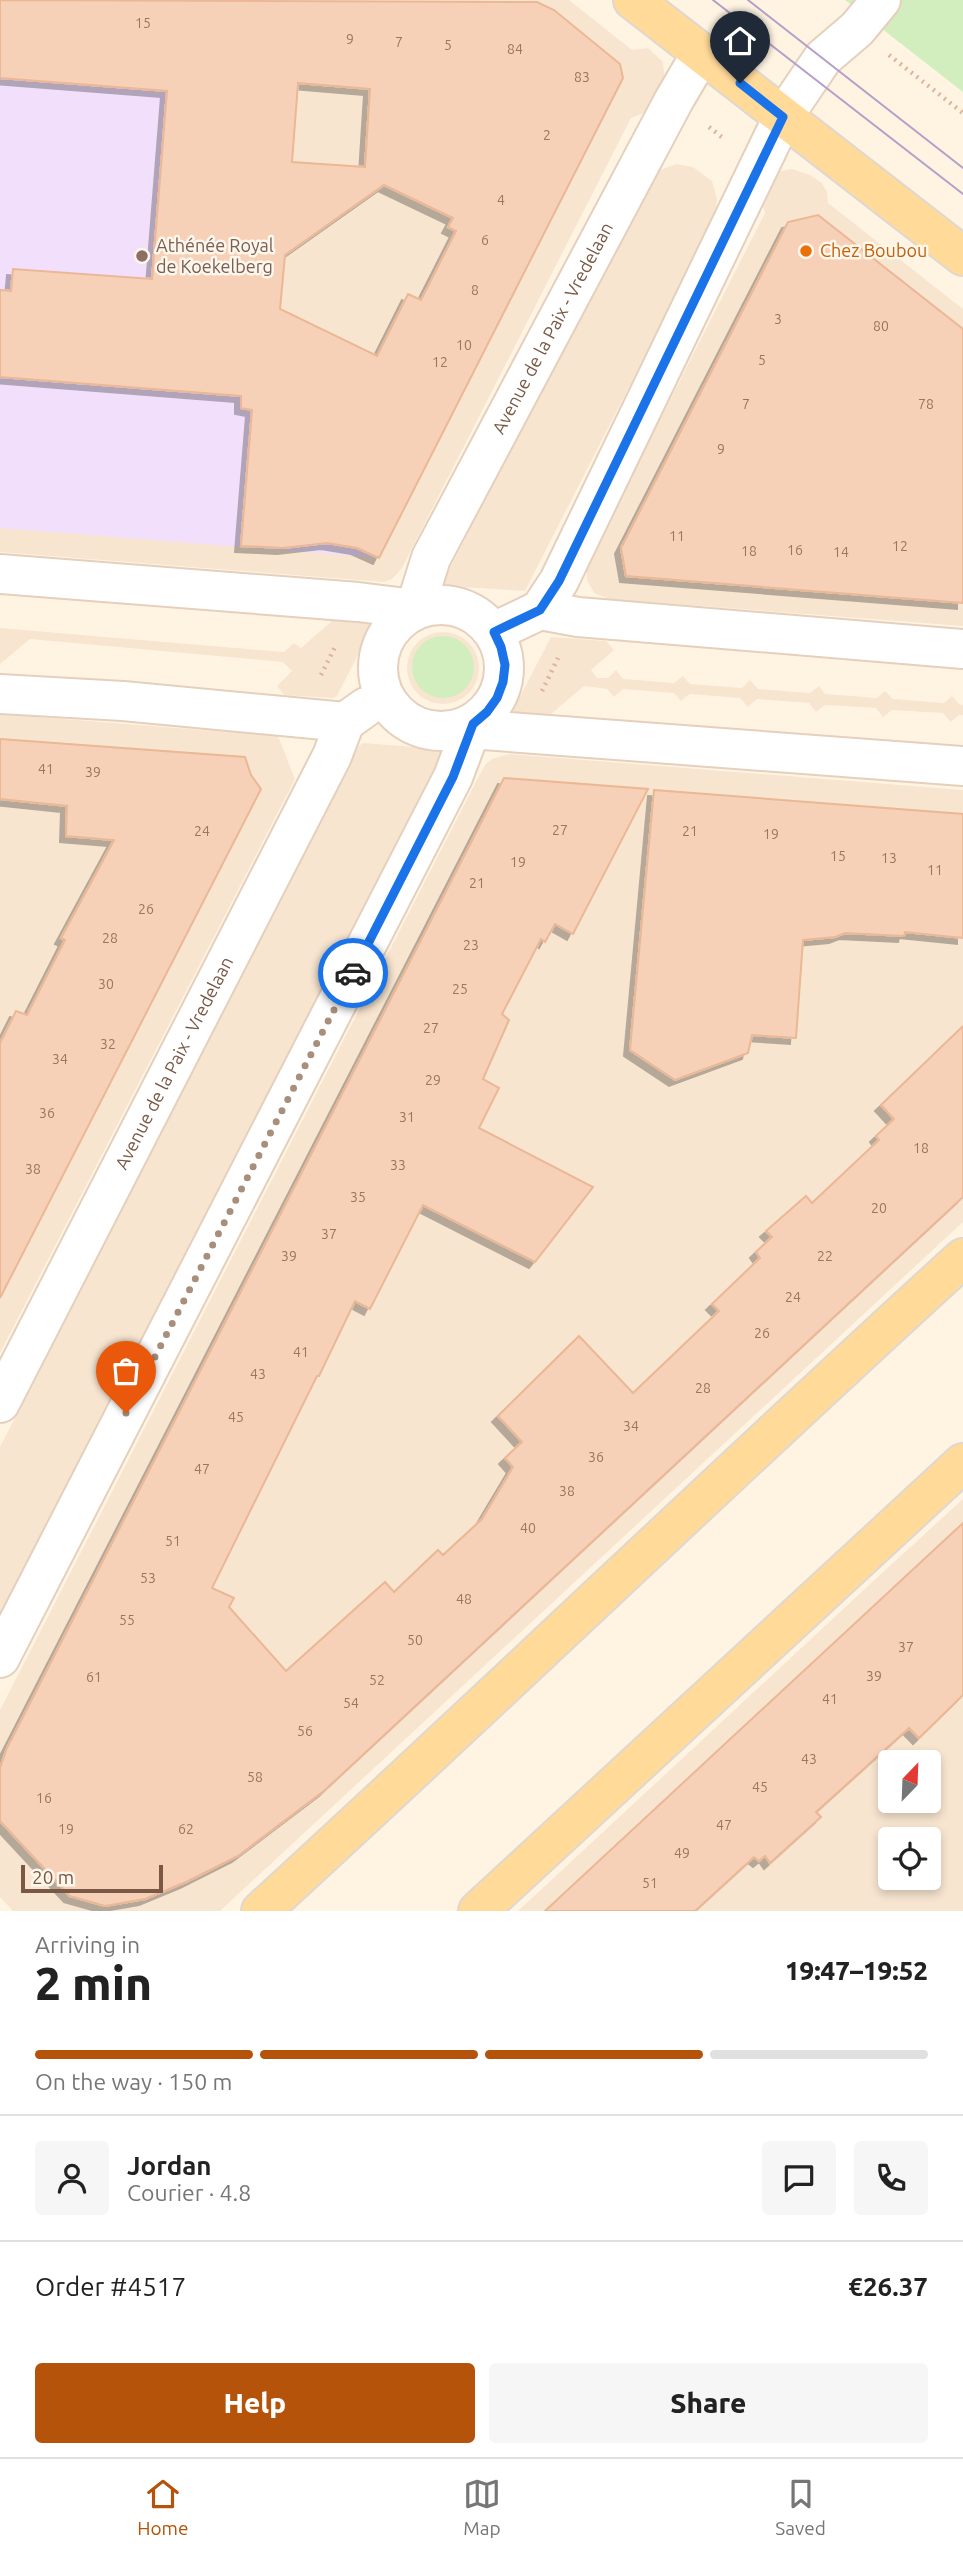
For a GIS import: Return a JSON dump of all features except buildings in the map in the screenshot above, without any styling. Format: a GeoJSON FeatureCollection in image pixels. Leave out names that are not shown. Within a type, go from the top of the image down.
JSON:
{"type":"FeatureCollection","features":[{"type":"Feature","properties":{"kind":"main road"},"geometry":{"type":"LineString","coordinates":[[633,0],[963,256]]}},
{"type":"Feature","properties":{"kind":"main road"},"geometry":{"type":"LineString","coordinates":[[261,1911],[435,1751],[760,1443],[963,1258]]}},
{"type":"Feature","properties":{"kind":"main road"},"geometry":{"type":"LineString","coordinates":[[478,1911],[963,1463]]}},
{"type":"Feature","properties":{"kind":"street"},"geometry":{"type":"LineString","coordinates":[[494,632],[540,610],[559,581],[783,117],[823,58],[857,29],[881,0]]}},
{"type":"Feature","properties":{"kind":"street","name":"Avenue de la Paix - Vredelaan"},"geometry":{"type":"LineString","coordinates":[[415,609],[431,558],[701,54]]}},
{"type":"Feature","properties":{"kind":"street"},"geometry":{"type":"LineString","coordinates":[[0,575],[172,597],[358,601],[415,609],[436,604],[458,606],[478,616],[494,632],[505,665],[497,698],[487,712],[461,730],[426,729],[410,723],[396,713],[383,694],[377,670],[381,645],[394,624],[415,609]]}},
{"type":"Feature","properties":{"kind":"street"},"geometry":{"type":"LineString","coordinates":[[540,610],[578,617],[963,649]]}},
{"type":"Feature","properties":{"kind":"street"},"geometry":{"type":"LineString","coordinates":[[0,694],[124,692],[345,722],[383,694]]}},
{"type":"Feature","properties":{"kind":"street","name":"Avenue de la Paix - Vredelaan"},"geometry":{"type":"LineString","coordinates":[[0,1403],[332,756],[345,722]]}},
{"type":"Feature","properties":{"kind":"street"},"geometry":{"type":"LineString","coordinates":[[473,724],[484,730],[963,766]]}},
{"type":"Feature","properties":{"kind":"street"},"geometry":{"type":"LineString","coordinates":[[0,1658],[453,777],[473,724]]}},
{"type":"Feature","properties":{"kind":"path"},"geometry":{"type":"LineString","coordinates":[[320,676],[337,643]]}},
{"type":"Feature","properties":{"kind":"path"},"geometry":{"type":"LineString","coordinates":[[538,700],[561,651]]}},
{"type":"Feature","properties":{"kind":"shaded area"},"geometry":{"type":"Polygon","coordinates":[[[0,0],[569,0],[632,50],[648,48],[663,62],[665,81],[652,110],[631,118],[402,568],[392,579],[384,582],[0,552],[0,0]]]}},
{"type":"Feature","properties":{"kind":"shaded area","name":"Athénée Royal de Koekelberg"},"geometry":{"type":"Polygon","coordinates":[[[0,0],[303,0],[282,291],[268,290],[266,314],[397,369],[460,400],[384,549],[381,550],[380,558],[0,528],[0,0]]]}},
{"type":"Feature","properties":{"kind":"shaded area"},"geometry":{"type":"Polygon","coordinates":[[[676,164],[693,167],[712,181],[717,199],[715,218],[525,591],[445,586],[443,582],[648,180],[658,171],[676,164]]]}},
{"type":"Feature","properties":{"kind":"shaded area"},"geometry":{"type":"Polygon","coordinates":[[[792,169],[810,175],[822,183],[827,192],[828,203],[963,309],[963,626],[609,599],[594,593],[587,580],[590,557],[765,213],[760,196],[775,172],[792,169]]]}},
{"type":"Feature","properties":{"kind":"shaded area"},"geometry":{"type":"Polygon","coordinates":[[[333,620],[371,622],[373,625],[337,696],[333,698],[284,695],[277,686],[292,671],[283,662],[30,639],[0,664],[0,628],[284,652],[294,643],[301,648],[333,620]]]}},
{"type":"Feature","properties":{"kind":"shaded area"},"geometry":{"type":"Polygon","coordinates":[[[443,632],[463,638],[473,648],[479,668],[473,688],[463,698],[443,704],[423,698],[413,688],[407,668],[413,648],[423,638],[443,632]]]}},
{"type":"Feature","properties":{"kind":"shaded area"},"geometry":{"type":"Polygon","coordinates":[[[551,637],[606,641],[614,650],[591,670],[597,678],[608,678],[616,670],[623,679],[674,683],[683,676],[690,684],[742,688],[750,680],[758,689],[810,693],[819,686],[825,694],[877,698],[885,691],[893,699],[944,703],[952,696],[963,705],[963,715],[951,722],[943,713],[892,710],[883,717],[876,708],[825,705],[816,712],[809,703],[757,699],[748,707],[740,698],[690,694],[681,701],[674,693],[623,689],[614,697],[607,689],[584,686],[550,715],[514,712],[551,637]]]}},
{"type":"Feature","properties":{"kind":"shaded area"},"geometry":{"type":"Polygon","coordinates":[[[0,714],[278,736],[295,779],[0,1353],[0,714]]]}},
{"type":"Feature","properties":{"kind":"shaded area"},"geometry":{"type":"Polygon","coordinates":[[[363,743],[440,749],[442,753],[0,1617],[0,1447],[359,746],[363,743]]]}},
{"type":"Feature","properties":{"kind":"shaded area"},"geometry":{"type":"Polygon","coordinates":[[[509,754],[963,790],[963,1222],[220,1911],[13,1911],[0,1897],[0,1710],[480,774],[492,759],[509,754]]]}},
{"type":"Feature","properties":{"kind":"shaded area"},"geometry":{"type":"Polygon","coordinates":[[[963,1499],[963,1911],[518,1911],[882,1573],[963,1499]]]}},
{"type":"Feature","properties":{"kind":"green space"},"geometry":{"type":"Polygon","coordinates":[[[845,0],[963,0],[963,92],[845,0]]]}},
{"type":"Feature","properties":{"kind":"green space"},"geometry":{"type":"Polygon","coordinates":[[[443,636],[465,645],[474,667],[465,689],[443,698],[421,689],[412,667],[421,645],[443,636]]]}},
{"type":"Feature","properties":{"kind":"tram line"},"geometry":{"type":"LineString","coordinates":[[713,0],[963,194]]}},
{"type":"Feature","properties":{"kind":"tram line"},"geometry":{"type":"LineString","coordinates":[[748,0],[963,168]]}},
{"type":"Feature","properties":{"kind":"way so far"},"geometry":{"type":"LineString","coordinates":[[126,1413],[353,973]]}},
{"type":"Feature","properties":{"kind":"place","name":"Chez Boubou"},"geometry":{"type":"Point","coordinates":[806,251]}},
{"type":"Feature","properties":{"kind":"place","name":"Athénée Royal de Koekelberg"},"geometry":{"type":"Point","coordinates":[142,256]}},
{"type":"Feature","properties":{"kind":"route"},"geometry":{"type":"LineString","coordinates":[[353,973],[459,766],[473,724],[487,712],[497,698],[505,665],[494,632],[540,610],[559,581],[783,117],[740,83]]}}]}
